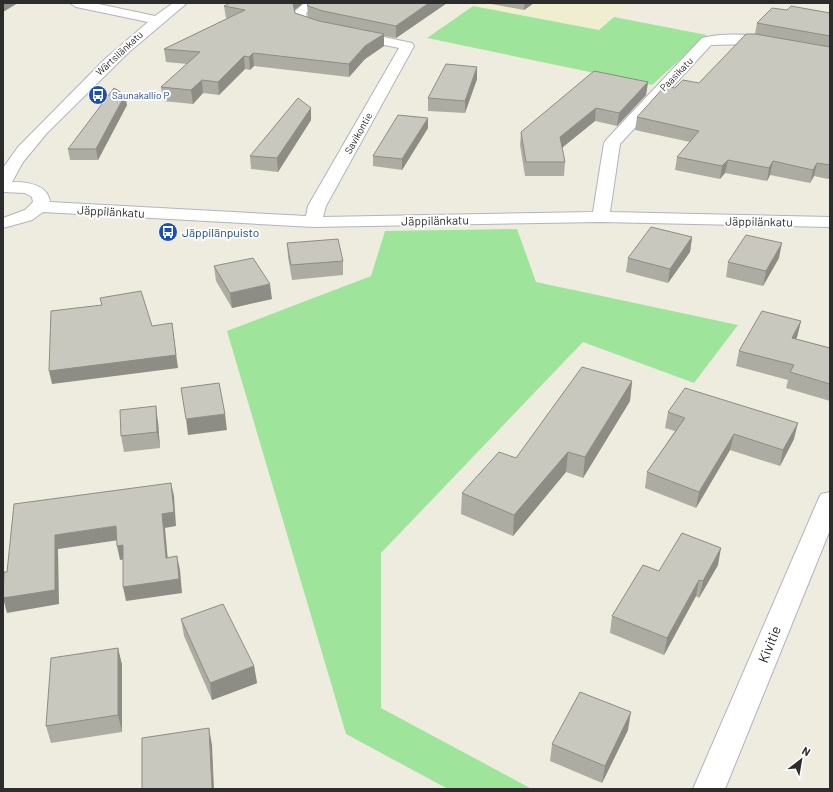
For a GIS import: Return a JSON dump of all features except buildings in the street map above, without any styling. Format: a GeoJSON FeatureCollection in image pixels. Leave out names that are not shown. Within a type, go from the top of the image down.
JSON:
{"type":"FeatureCollection","features":[{"type":"Feature","properties":{"kind":"street"},"geometry":{"type":"LineString","coordinates":[[76,3],[156,20]]}},
{"type":"Feature","properties":{"kind":"street","name":"Wärtsilänkatu"},"geometry":{"type":"LineString","coordinates":[[3,183],[8,172],[27,144],[128,44],[156,20],[180,3]]}},
{"type":"Feature","properties":{"kind":"street","name":"Savikontie"},"geometry":{"type":"LineString","coordinates":[[312,3],[300,12],[301,21],[338,32],[407,46],[317,206],[313,222]]}},
{"type":"Feature","properties":{"kind":"street","name":"Paasikatu"},"geometry":{"type":"LineString","coordinates":[[601,217],[612,143],[707,41],[726,38],[746,38],[830,54]]}},
{"type":"Feature","properties":{"kind":"street"},"geometry":{"type":"LineString","coordinates":[[3,187],[20,186],[35,190],[42,198],[40,206],[26,217],[3,223]]}},
{"type":"Feature","properties":{"kind":"street","name":"Jäppilänkatu"},"geometry":{"type":"LineString","coordinates":[[40,206],[313,222],[601,217],[830,222]]}},
{"type":"Feature","properties":{"kind":"street","name":"Kivitie"},"geometry":{"type":"LineString","coordinates":[[710,789],[830,500]]}},
{"type":"Feature","properties":{"kind":"shaded area"},"geometry":{"type":"Polygon","coordinates":[[[477,3],[631,3],[599,30],[473,6],[477,3]]]}},
{"type":"Feature","properties":{"kind":"green space"},"geometry":{"type":"Polygon","coordinates":[[[473,6],[599,30],[614,17],[707,35],[652,85],[427,38],[473,6]]]}},
{"type":"Feature","properties":{"kind":"green space"},"geometry":{"type":"Polygon","coordinates":[[[517,229],[536,282],[738,325],[694,383],[583,342],[381,553],[381,708],[532,789],[448,789],[346,734],[227,331],[371,276],[385,231],[517,229]]]}},
{"type":"Feature","properties":{"kind":"place","name":"Saunakallio P"},"geometry":{"type":"Point","coordinates":[98,95]}},
{"type":"Feature","properties":{"kind":"place","name":"Jäppilänpuisto"},"geometry":{"type":"Point","coordinates":[168,232]}}]}
